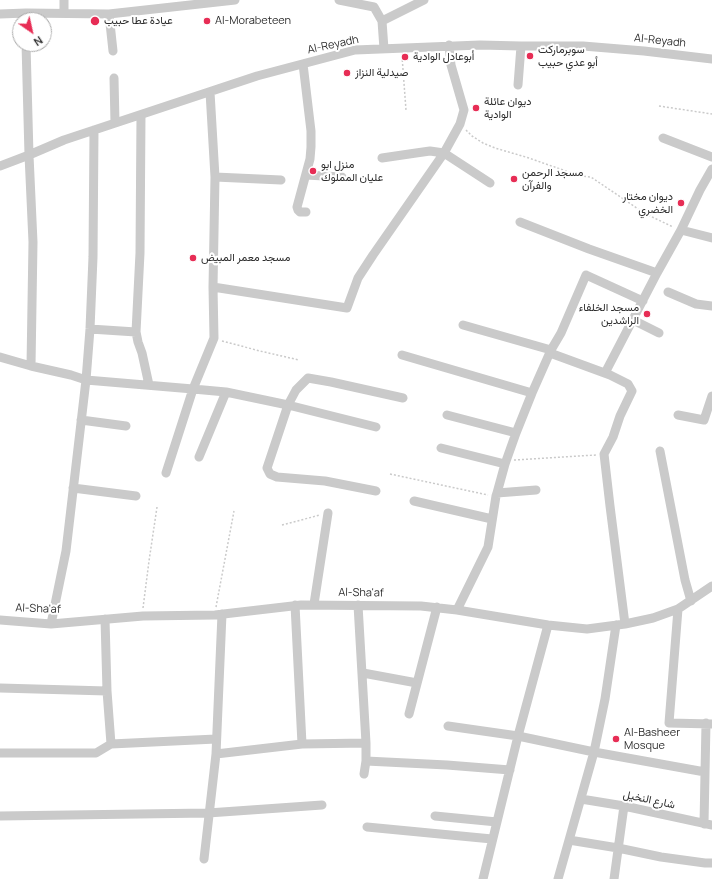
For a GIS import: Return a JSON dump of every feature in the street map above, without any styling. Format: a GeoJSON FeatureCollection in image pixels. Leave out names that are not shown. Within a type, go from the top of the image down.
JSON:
{"type":"FeatureCollection","features":[{"type":"Feature","properties":{"kind":"street"},"geometry":{"type":"LineString","coordinates":[[64,0],[64,13]]}},
{"type":"Feature","properties":{"kind":"street"},"geometry":{"type":"LineString","coordinates":[[52,14],[109,14],[145,5],[235,0]]}},
{"type":"Feature","properties":{"kind":"street"},"geometry":{"type":"LineString","coordinates":[[339,0],[374,4],[382,21],[384,49]]}},
{"type":"Feature","properties":{"kind":"street"},"geometry":{"type":"LineString","coordinates":[[382,21],[424,0]]}},
{"type":"Feature","properties":{"kind":"street"},"geometry":{"type":"LineString","coordinates":[[0,14],[12,15]]}},
{"type":"Feature","properties":{"kind":"street"},"geometry":{"type":"LineString","coordinates":[[109,14],[113,51]]}},
{"type":"Feature","properties":{"kind":"street"},"geometry":{"type":"LineString","coordinates":[[213,287],[347,308],[358,278],[444,153],[460,124],[464,110],[451,65],[449,45]]}},
{"type":"Feature","properties":{"kind":"street","name":"Al-Reyadh"},"geometry":{"type":"LineString","coordinates":[[0,166],[64,140],[141,116],[257,76],[355,50],[449,45],[583,46],[712,59]]}},
{"type":"Feature","properties":{"kind":"street"},"geometry":{"type":"LineString","coordinates":[[518,85],[521,46]]}},
{"type":"Feature","properties":{"kind":"street"},"geometry":{"type":"LineString","coordinates":[[26,52],[33,242],[31,366]]}},
{"type":"Feature","properties":{"kind":"street"},"geometry":{"type":"LineString","coordinates":[[303,64],[311,131],[310,159],[296,207],[300,212],[306,212]]}},
{"type":"Feature","properties":{"kind":"street"},"geometry":{"type":"LineString","coordinates":[[114,78],[116,123]]}},
{"type":"Feature","properties":{"kind":"street"},"geometry":{"type":"LineString","coordinates":[[166,473],[193,389],[214,338],[213,287],[215,177],[210,92]]}},
{"type":"Feature","properties":{"kind":"street"},"geometry":{"type":"LineString","coordinates":[[141,116],[140,252],[136,332],[149,385]]}},
{"type":"Feature","properties":{"kind":"street"},"geometry":{"type":"LineString","coordinates":[[51,624],[66,551],[86,380],[93,257],[94,130]]}},
{"type":"Feature","properties":{"kind":"street"},"geometry":{"type":"LineString","coordinates":[[663,138],[712,157]]}},
{"type":"Feature","properties":{"kind":"street"},"geometry":{"type":"LineString","coordinates":[[382,158],[430,151],[444,153],[490,183]]}},
{"type":"Feature","properties":{"kind":"street"},"geometry":{"type":"LineString","coordinates":[[605,373],[712,169]]}},
{"type":"Feature","properties":{"kind":"street"},"geometry":{"type":"LineString","coordinates":[[306,175],[342,177]]}},
{"type":"Feature","properties":{"kind":"street"},"geometry":{"type":"LineString","coordinates":[[215,177],[281,180]]}},
{"type":"Feature","properties":{"kind":"street"},"geometry":{"type":"LineString","coordinates":[[520,222],[589,249],[657,273]]}},
{"type":"Feature","properties":{"kind":"street"},"geometry":{"type":"LineString","coordinates":[[681,230],[712,238]]}},
{"type":"Feature","properties":{"kind":"street"},"geometry":{"type":"LineString","coordinates":[[457,610],[488,548],[497,495],[516,433],[550,352],[561,333],[586,275],[642,301]]}},
{"type":"Feature","properties":{"kind":"street"},"geometry":{"type":"LineString","coordinates":[[668,292],[696,304],[712,306]]}},
{"type":"Feature","properties":{"kind":"street"},"geometry":{"type":"LineString","coordinates":[[632,320],[658,333]]}},
{"type":"Feature","properties":{"kind":"street"},"geometry":{"type":"LineString","coordinates":[[463,325],[550,352],[605,373],[628,384],[632,391],[620,416],[613,437],[604,454],[620,625],[594,752],[558,879]]}},
{"type":"Feature","properties":{"kind":"street"},"geometry":{"type":"LineString","coordinates":[[90,329],[136,332]]}},
{"type":"Feature","properties":{"kind":"street"},"geometry":{"type":"LineString","coordinates":[[402,355],[532,393]]}},
{"type":"Feature","properties":{"kind":"street"},"geometry":{"type":"LineString","coordinates":[[0,357],[86,380],[226,392],[288,405],[376,427]]}},
{"type":"Feature","properties":{"kind":"street"},"geometry":{"type":"LineString","coordinates":[[376,491],[325,481],[277,476],[270,474],[267,468],[288,405],[296,390],[308,378],[403,398]]}},
{"type":"Feature","properties":{"kind":"street"},"geometry":{"type":"LineString","coordinates":[[199,457],[226,392]]}},
{"type":"Feature","properties":{"kind":"street"},"geometry":{"type":"LineString","coordinates":[[678,415],[704,420],[712,396]]}},
{"type":"Feature","properties":{"kind":"street"},"geometry":{"type":"LineString","coordinates":[[447,415],[516,433]]}},
{"type":"Feature","properties":{"kind":"street"},"geometry":{"type":"LineString","coordinates":[[81,420],[126,426]]}},
{"type":"Feature","properties":{"kind":"street"},"geometry":{"type":"LineString","coordinates":[[441,448],[506,462]]}},
{"type":"Feature","properties":{"kind":"street"},"geometry":{"type":"LineString","coordinates":[[660,452],[685,580],[691,601]]}},
{"type":"Feature","properties":{"kind":"street"},"geometry":{"type":"LineString","coordinates":[[73,488],[136,496]]}},
{"type":"Feature","properties":{"kind":"street"},"geometry":{"type":"LineString","coordinates":[[497,495],[536,490]]}},
{"type":"Feature","properties":{"kind":"street"},"geometry":{"type":"LineString","coordinates":[[414,501],[492,519]]}},
{"type":"Feature","properties":{"kind":"street"},"geometry":{"type":"LineString","coordinates":[[314,604],[328,512]]}},
{"type":"Feature","properties":{"kind":"street","name":"Al-Sha'af"},"geometry":{"type":"LineString","coordinates":[[0,620],[51,624],[143,616],[218,615],[314,604],[437,607],[548,625],[587,629],[620,625],[653,618],[678,609],[712,586]]}},
{"type":"Feature","properties":{"kind":"street"},"geometry":{"type":"LineString","coordinates":[[295,605],[302,744]]}},
{"type":"Feature","properties":{"kind":"street"},"geometry":{"type":"LineString","coordinates":[[358,605],[366,743],[366,762],[364,774]]}},
{"type":"Feature","properties":{"kind":"street"},"geometry":{"type":"LineString","coordinates":[[408,714],[437,607]]}},
{"type":"Feature","properties":{"kind":"street"},"geometry":{"type":"LineString","coordinates":[[678,609],[669,723],[709,723],[705,772],[709,783],[708,824]]}},
{"type":"Feature","properties":{"kind":"street"},"geometry":{"type":"LineString","coordinates":[[204,859],[208,813],[216,754],[218,615]]}},
{"type":"Feature","properties":{"kind":"street"},"geometry":{"type":"LineString","coordinates":[[105,619],[107,691],[111,744]]}},
{"type":"Feature","properties":{"kind":"street"},"geometry":{"type":"LineString","coordinates":[[483,879],[518,736],[548,625]]}},
{"type":"Feature","properties":{"kind":"street"},"geometry":{"type":"LineString","coordinates":[[363,673],[417,683]]}},
{"type":"Feature","properties":{"kind":"street"},"geometry":{"type":"LineString","coordinates":[[0,688],[107,691]]}},
{"type":"Feature","properties":{"kind":"street"},"geometry":{"type":"LineString","coordinates":[[448,726],[518,736],[594,752],[705,772]]}},
{"type":"Feature","properties":{"kind":"street"},"geometry":{"type":"LineString","coordinates":[[0,753],[96,753],[111,744],[216,739]]}},
{"type":"Feature","properties":{"kind":"street"},"geometry":{"type":"LineString","coordinates":[[216,754],[302,744],[366,743]]}},
{"type":"Feature","properties":{"kind":"street"},"geometry":{"type":"LineString","coordinates":[[366,762],[448,765],[510,770]]}},
{"type":"Feature","properties":{"kind":"street","name":"شارع النخيل"},"geometry":{"type":"LineString","coordinates":[[581,799],[624,806],[708,824]]}},
{"type":"Feature","properties":{"kind":"street"},"geometry":{"type":"LineString","coordinates":[[0,816],[208,813],[322,805]]}},
{"type":"Feature","properties":{"kind":"street"},"geometry":{"type":"LineString","coordinates":[[614,879],[624,806]]}},
{"type":"Feature","properties":{"kind":"street"},"geometry":{"type":"LineString","coordinates":[[435,816],[497,822]]}},
{"type":"Feature","properties":{"kind":"street"},"geometry":{"type":"LineString","coordinates":[[367,827],[492,839]]}},
{"type":"Feature","properties":{"kind":"street"},"geometry":{"type":"LineString","coordinates":[[569,840],[661,857],[712,863]]}},
{"type":"Feature","properties":{"kind":"path"},"geometry":{"type":"LineString","coordinates":[[401,48],[406,110]]}},
{"type":"Feature","properties":{"kind":"path"},"geometry":{"type":"LineString","coordinates":[[659,106],[712,114]]}},
{"type":"Feature","properties":{"kind":"path"},"geometry":{"type":"LineString","coordinates":[[460,124],[472,136],[495,148],[580,176],[591,177],[644,213],[681,230]]}},
{"type":"Feature","properties":{"kind":"path"},"geometry":{"type":"LineString","coordinates":[[214,338],[299,360]]}},
{"type":"Feature","properties":{"kind":"path"},"geometry":{"type":"LineString","coordinates":[[506,462],[604,454]]}},
{"type":"Feature","properties":{"kind":"path"},"geometry":{"type":"LineString","coordinates":[[390,474],[497,495]]}},
{"type":"Feature","properties":{"kind":"path"},"geometry":{"type":"LineString","coordinates":[[143,616],[142,606],[148,561],[158,507]]}},
{"type":"Feature","properties":{"kind":"path"},"geometry":{"type":"LineString","coordinates":[[218,615],[234,511]]}},
{"type":"Feature","properties":{"kind":"path"},"geometry":{"type":"LineString","coordinates":[[282,525],[328,512]]}},
{"type":"Feature","properties":{"kind":"place","name":"عيادة عطا حبيب"},"geometry":{"type":"Point","coordinates":[95,21]}},
{"type":"Feature","properties":{"kind":"place","name":"Al-Morabeteen"},"geometry":{"type":"Point","coordinates":[207,21]}},
{"type":"Feature","properties":{"kind":"place","name":"سوبرماركت أبو عدي حبيب"},"geometry":{"type":"Point","coordinates":[530,56]}},
{"type":"Feature","properties":{"kind":"place","name":"أبوعادل الوادية"},"geometry":{"type":"Point","coordinates":[405,57]}},
{"type":"Feature","properties":{"kind":"place","name":"صيدلية النزاز"},"geometry":{"type":"Point","coordinates":[347,73]}},
{"type":"Feature","properties":{"kind":"place","name":"ديوان عائلة الوادية"},"geometry":{"type":"Point","coordinates":[476,108]}},
{"type":"Feature","properties":{"kind":"place","name":"منزل ابو عليان المملوك"},"geometry":{"type":"Point","coordinates":[313,171]}},
{"type":"Feature","properties":{"kind":"place","name":"مسجد الرحمن والفرآن"},"geometry":{"type":"Point","coordinates":[514,179]}},
{"type":"Feature","properties":{"kind":"place","name":"ديوان مختار الخضري"},"geometry":{"type":"Point","coordinates":[681,203]}},
{"type":"Feature","properties":{"kind":"place","name":"مسجد معمر المبيض"},"geometry":{"type":"Point","coordinates":[193,258]}},
{"type":"Feature","properties":{"kind":"place","name":"مسجد الخلفاء الراشدين"},"geometry":{"type":"Point","coordinates":[647,314]}},
{"type":"Feature","properties":{"kind":"place","name":"Al-Basheer Mosque"},"geometry":{"type":"Point","coordinates":[616,739]}}]}
